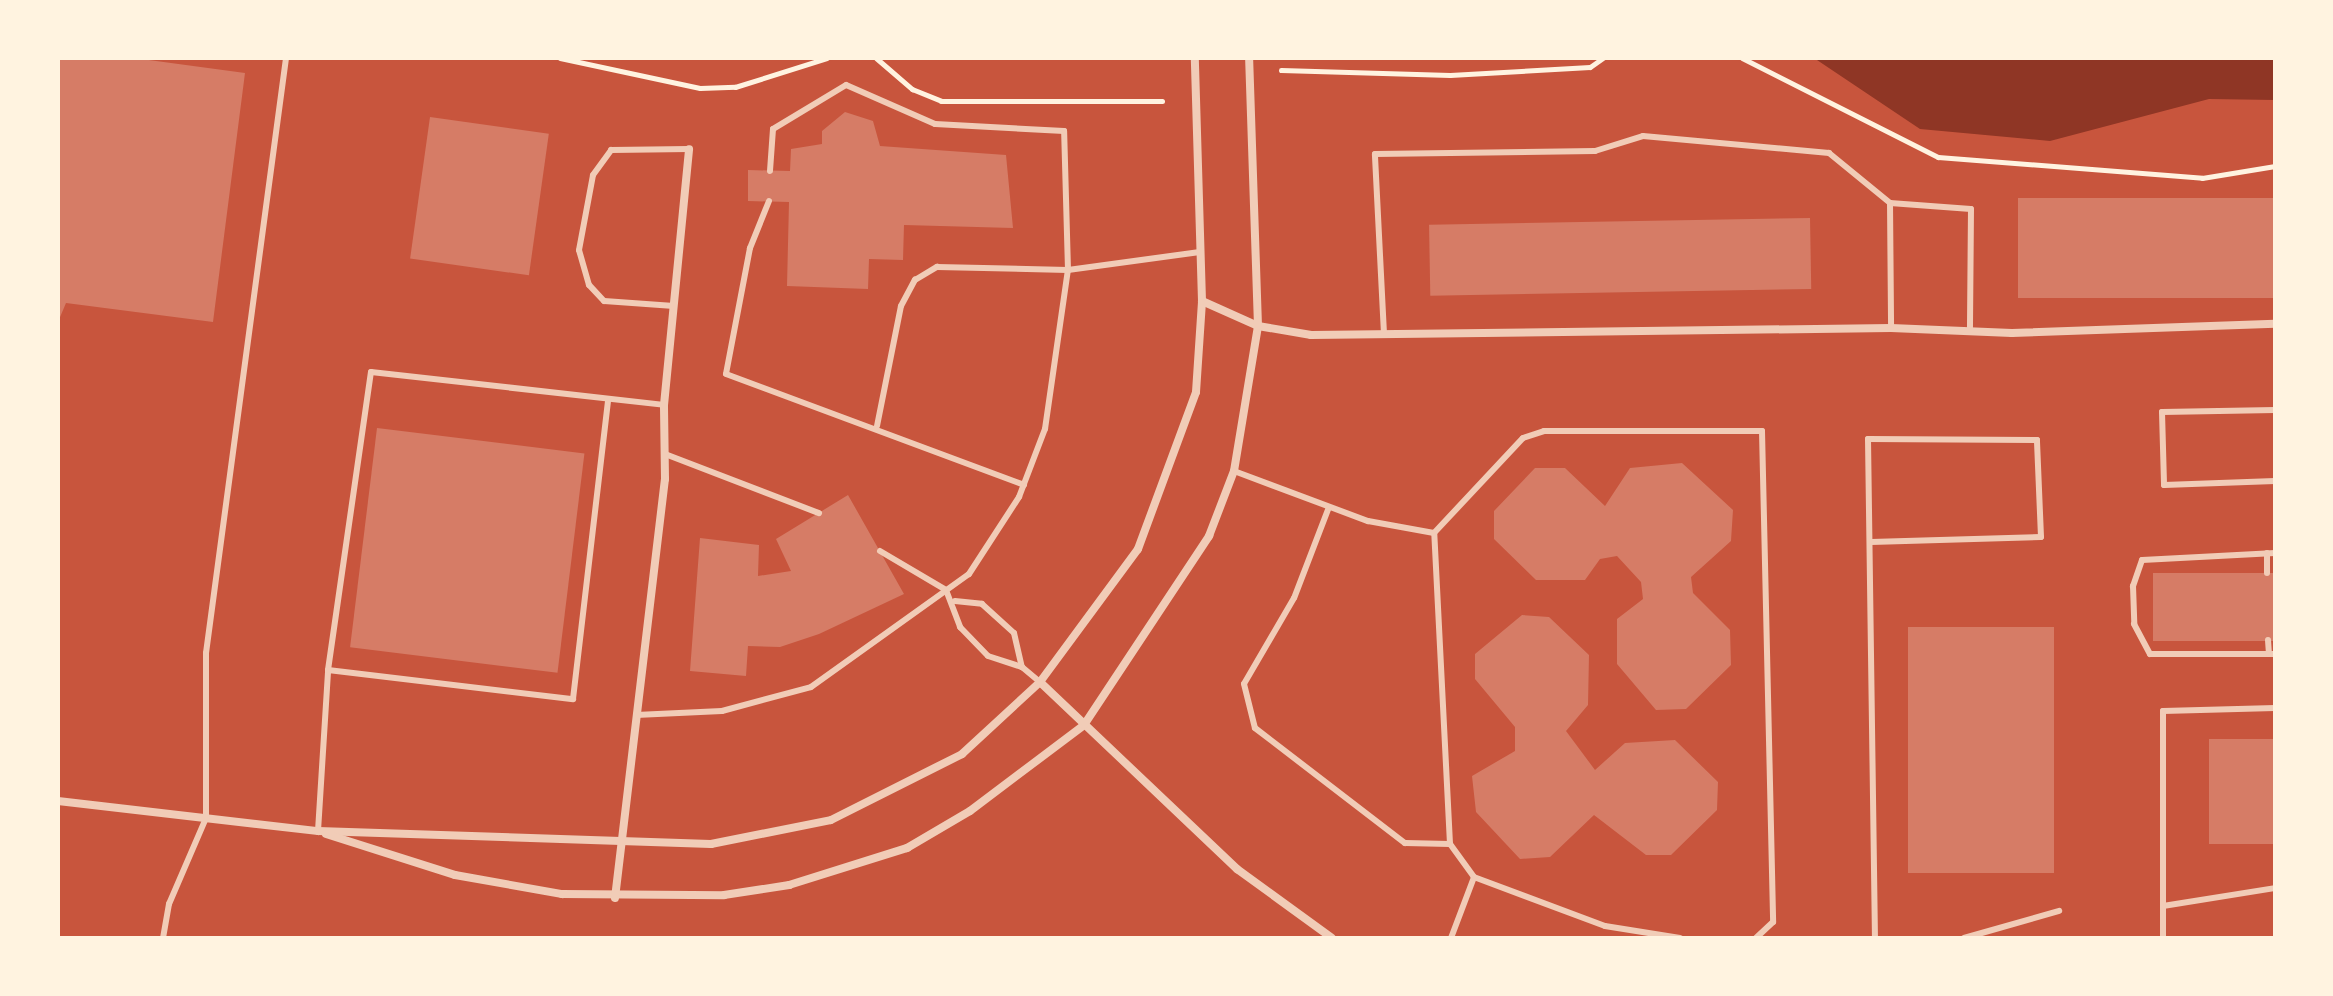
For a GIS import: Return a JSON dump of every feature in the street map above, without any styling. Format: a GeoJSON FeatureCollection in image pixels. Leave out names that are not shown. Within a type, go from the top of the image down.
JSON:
{"type":"FeatureCollection","features":[{"type":"Feature","properties":{"kind":"street"},"geometry":{"type":"LineString","coordinates":[[58,801],[318,831],[711,844],[831,820],[962,754],[1040,682],[1138,549],[1196,392],[1202,301],[1195,58]]}},
{"type":"Feature","properties":{"kind":"street"},"geometry":{"type":"LineString","coordinates":[[318,831],[455,875],[615,898],[789,885],[907,848],[970,811],[1084,725],[1209,536],[1234,471],[1258,326],[1249,58]]}},
{"type":"Feature","properties":{"kind":"street"},"geometry":{"type":"LineString","coordinates":[[615,898],[665,454],[664,405],[689,149]]}},
{"type":"Feature","properties":{"kind":"street"},"geometry":{"type":"LineString","coordinates":[[1202,301],[1258,326],[1311,335],[1891,328],[1970,331],[2275,324]]}},
{"type":"Feature","properties":{"kind":"street"},"geometry":{"type":"LineString","coordinates":[[1040,682],[1237,869],[1332,938]]}},
{"type":"Feature","properties":{"kind":"lane"},"geometry":{"type":"LineString","coordinates":[[163,938],[169,904],[206,818],[206,653],[286,58]]}},
{"type":"Feature","properties":{"kind":"lane"},"geometry":{"type":"LineString","coordinates":[[636,715],[722,711],[811,687],[969,574],[1024,485],[1045,429],[1068,270],[1064,131],[935,124],[846,85],[773,129],[770,171]]}},
{"type":"Feature","properties":{"kind":"lane"},"geometry":{"type":"LineString","coordinates":[[1384,334],[1375,154],[1595,151],[1643,136],[1829,153],[1890,203],[1971,209],[1970,331]]}},
{"type":"Feature","properties":{"kind":"lane"},"geometry":{"type":"LineString","coordinates":[[674,306],[604,301],[589,285],[579,250],[593,175],[611,150],[689,149]]}},
{"type":"Feature","properties":{"kind":"lane"},"geometry":{"type":"LineString","coordinates":[[769,201],[750,248],[726,374],[877,426],[1024,485]]}},
{"type":"Feature","properties":{"kind":"lane"},"geometry":{"type":"LineString","coordinates":[[1890,203],[1891,328]]}},
{"type":"Feature","properties":{"kind":"lane"},"geometry":{"type":"LineString","coordinates":[[877,426],[901,306],[915,280],[937,267],[1068,270],[1200,252]]}},
{"type":"Feature","properties":{"kind":"lane"},"geometry":{"type":"LineString","coordinates":[[318,831],[328,670],[371,372],[664,405]]}},
{"type":"Feature","properties":{"kind":"lane"},"geometry":{"type":"LineString","coordinates":[[328,670],[573,699],[608,399]]}},
{"type":"Feature","properties":{"kind":"lane"},"geometry":{"type":"LineString","coordinates":[[2275,410],[2162,412],[2164,485],[2275,481]]}},
{"type":"Feature","properties":{"kind":"lane"},"geometry":{"type":"LineString","coordinates":[[1680,938],[1605,926],[1474,877],[1450,844],[1434,533],[1523,438],[1544,431],[1762,431],[1773,922],[1756,938]]}},
{"type":"Feature","properties":{"kind":"lane"},"geometry":{"type":"LineString","coordinates":[[1871,542],[2041,537],[2037,440],[1868,439],[1875,938]]}},
{"type":"Feature","properties":{"kind":"lane"},"geometry":{"type":"LineString","coordinates":[[665,454],[819,513]]}},
{"type":"Feature","properties":{"kind":"lane"},"geometry":{"type":"LineString","coordinates":[[1234,471],[1329,507],[1434,533]]}},
{"type":"Feature","properties":{"kind":"lane"},"geometry":{"type":"LineString","coordinates":[[1329,507],[1294,598],[1244,684],[1255,728],[1405,843],[1450,844]]}},
{"type":"Feature","properties":{"kind":"lane"},"geometry":{"type":"LineString","coordinates":[[880,551],[946,590],[955,601],[960,627],[988,656],[1022,667],[1040,682]]}},
{"type":"Feature","properties":{"kind":"lane"},"geometry":{"type":"LineString","coordinates":[[2267,573],[2271,553],[2142,560],[2133,586],[2134,624],[2150,654],[2272,654],[2268,640]]}},
{"type":"Feature","properties":{"kind":"lane"},"geometry":{"type":"LineString","coordinates":[[955,601],[982,604],[1014,633],[1022,667]]}},
{"type":"Feature","properties":{"kind":"lane"},"geometry":{"type":"LineString","coordinates":[[2163,938],[2163,711],[2275,708]]}},
{"type":"Feature","properties":{"kind":"lane"},"geometry":{"type":"LineString","coordinates":[[1451,938],[1474,877]]}},
{"type":"Feature","properties":{"kind":"lane"},"geometry":{"type":"LineString","coordinates":[[2163,906],[2275,888]]}},
{"type":"Feature","properties":{"kind":"lane"},"geometry":{"type":"LineString","coordinates":[[1964,938],[2059,911]]}},
{"type":"Feature","properties":{"kind":"path"},"geometry":{"type":"LineString","coordinates":[[560,58],[700,88],[735,87],[827,58]]}},
{"type":"Feature","properties":{"kind":"path"},"geometry":{"type":"LineString","coordinates":[[876,58],[912,89],[941,101],[1162,101]]}},
{"type":"Feature","properties":{"kind":"path"},"geometry":{"type":"LineString","coordinates":[[1281,70],[1450,75],[1590,67],[1603,58]]}},
{"type":"Feature","properties":{"kind":"path"},"geometry":{"type":"LineString","coordinates":[[1742,58],[1916,149],[1968,163],[2202,178],[2275,166]]}},
{"type":"Feature","properties":{"kind":"shaded area"},"geometry":{"type":"Polygon","coordinates":[[[1814,58],[2275,58],[2275,100],[2209,99],[2050,141],[1920,129],[1814,58]]]}},
{"type":"Feature","properties":{"kind":"building"},"geometry":{"type":"Polygon","coordinates":[[[58,58],[134,58],[245,73],[213,322],[66,303],[58,322],[58,58]]]}},
{"type":"Feature","properties":{"kind":"building"},"geometry":{"type":"Polygon","coordinates":[[[845,112],[873,121],[880,146],[1006,155],[1013,228],[904,225],[903,260],[869,259],[868,289],[787,286],[789,202],[748,201],[748,170],[790,171],[791,149],[822,144],[822,131],[845,112]]]}},
{"type":"Feature","properties":{"kind":"building"},"geometry":{"type":"Polygon","coordinates":[[[430,117],[549,134],[529,275],[410,259],[430,117]]]}},
{"type":"Feature","properties":{"kind":"building"},"geometry":{"type":"Polygon","coordinates":[[[2018,198],[2275,198],[2275,298],[2018,298],[2018,198]]]}},
{"type":"Feature","properties":{"kind":"building"},"geometry":{"type":"Polygon","coordinates":[[[1810,218],[1811,289],[1430,296],[1429,225],[1810,218]]]}},
{"type":"Feature","properties":{"kind":"building"},"geometry":{"type":"Polygon","coordinates":[[[377,428],[584,453],[558,673],[350,647],[377,428]]]}},
{"type":"Feature","properties":{"kind":"building"},"geometry":{"type":"Polygon","coordinates":[[[1682,463],[1733,510],[1731,541],[1691,577],[1693,593],[1730,630],[1731,665],[1686,709],[1656,710],[1617,664],[1617,619],[1643,599],[1641,582],[1617,556],[1600,559],[1585,580],[1536,580],[1494,539],[1494,511],[1535,468],[1565,468],[1605,506],[1630,468],[1682,463]]]}},
{"type":"Feature","properties":{"kind":"building"},"geometry":{"type":"Polygon","coordinates":[[[848,495],[904,594],[819,634],[780,647],[748,646],[746,676],[690,671],[700,538],[759,545],[758,576],[791,571],[776,539],[848,495]]]}},
{"type":"Feature","properties":{"kind":"building"},"geometry":{"type":"Polygon","coordinates":[[[2153,573],[2275,573],[2275,641],[2153,641],[2153,573]]]}},
{"type":"Feature","properties":{"kind":"building"},"geometry":{"type":"Polygon","coordinates":[[[1522,615],[1549,617],[1589,655],[1588,705],[1566,731],[1595,770],[1625,743],[1675,740],[1718,782],[1717,810],[1671,855],[1646,855],[1594,815],[1550,857],[1520,859],[1476,812],[1472,776],[1515,751],[1515,727],[1475,679],[1475,654],[1522,615]]]}},
{"type":"Feature","properties":{"kind":"building"},"geometry":{"type":"Polygon","coordinates":[[[1908,627],[2054,627],[2054,873],[1908,873],[1908,627]]]}},
{"type":"Feature","properties":{"kind":"building"},"geometry":{"type":"Polygon","coordinates":[[[2209,739],[2275,739],[2275,844],[2209,844],[2209,739]]]}}]}
